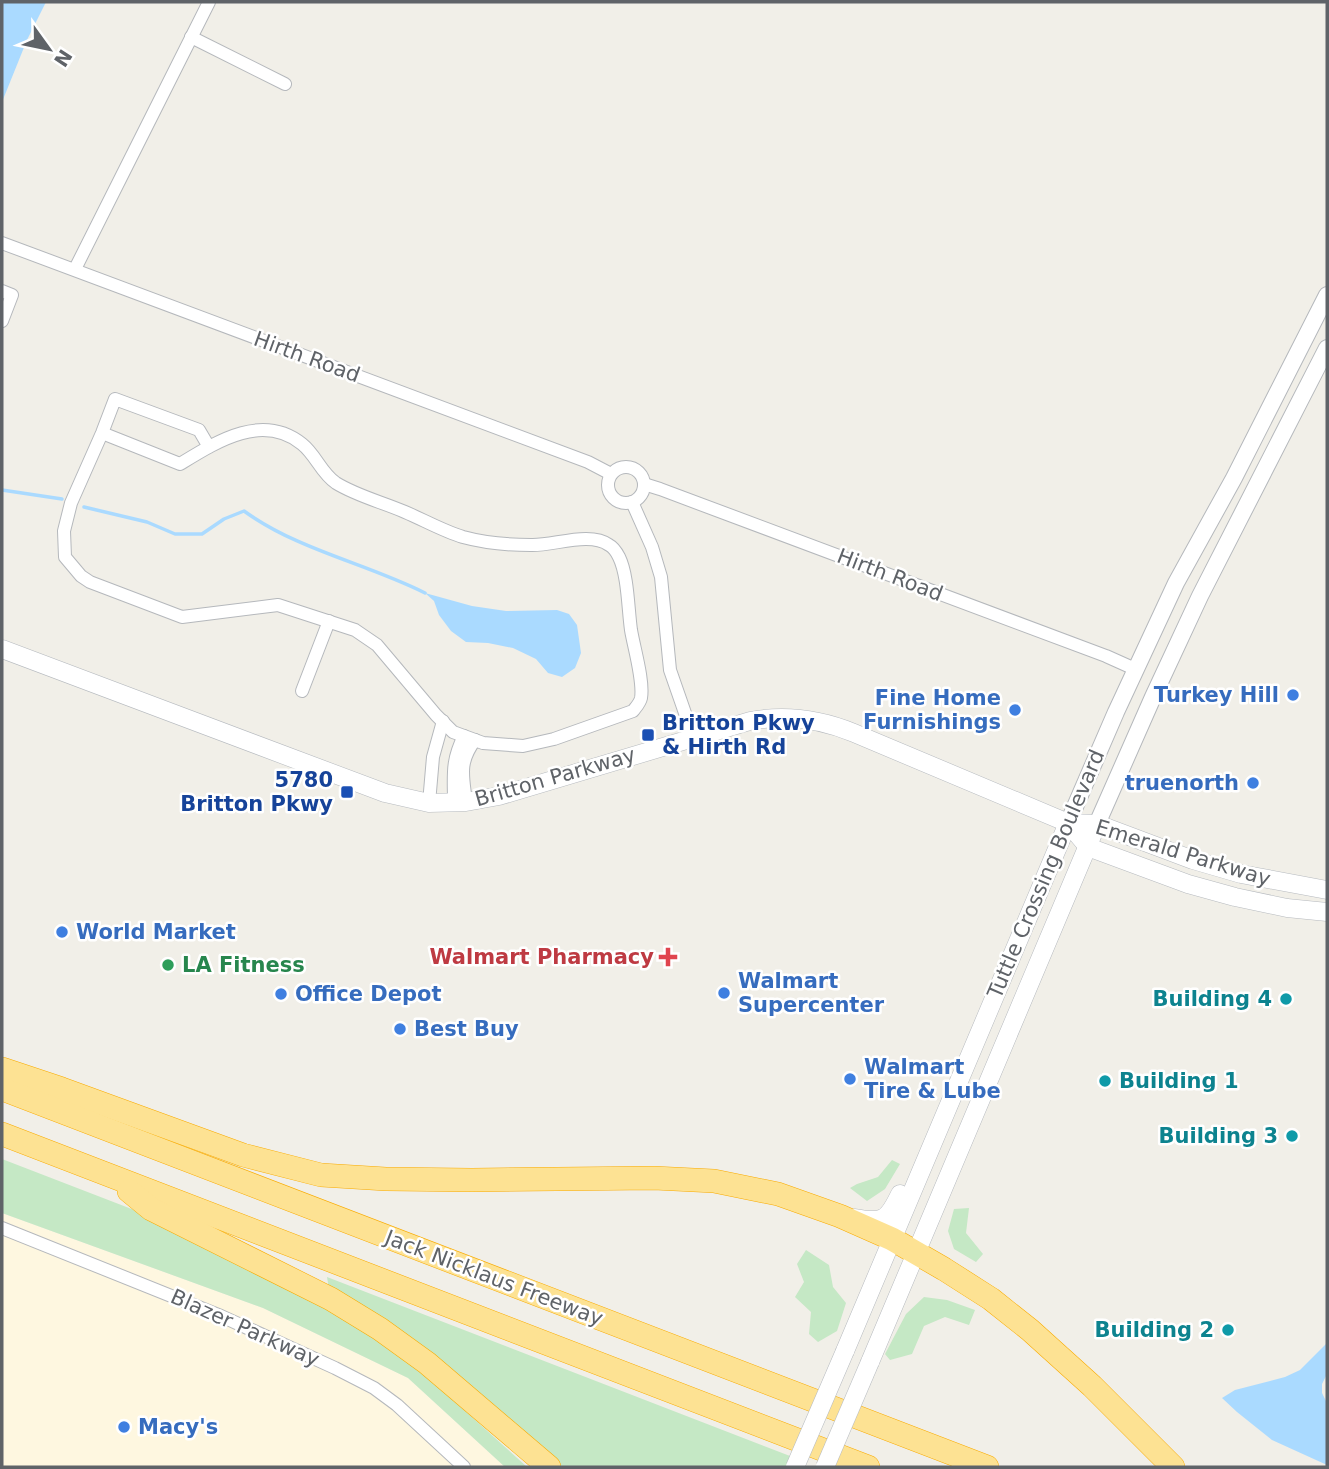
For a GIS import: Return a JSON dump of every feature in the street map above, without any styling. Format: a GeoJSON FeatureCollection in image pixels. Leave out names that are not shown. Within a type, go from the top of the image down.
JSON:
{"type":"FeatureCollection","features":[{"type":"Feature","properties":{"kind":"highway"},"geometry":{"type":"LineString","coordinates":[[2,1069],[243,1154],[321,1175],[386,1179],[642,1178],[713,1181],[778,1194],[840,1216],[891,1239],[991,1299],[1030,1330],[1092,1387],[1173,1467]]}},
{"type":"Feature","properties":{"kind":"highway","name":"Jack Nicklaus Freeway"},"geometry":{"type":"LineString","coordinates":[[2,1089],[987,1467]]}},
{"type":"Feature","properties":{"kind":"highway","name":"Jack Nicklaus Freeway"},"geometry":{"type":"LineString","coordinates":[[2,1134],[868,1467]]}},
{"type":"Feature","properties":{"kind":"highway"},"geometry":{"type":"LineString","coordinates":[[113,1177],[151,1209],[331,1298],[380,1329],[427,1363],[549,1467]]}},
{"type":"Feature","properties":{"kind":"main road","name":"Britton Parkway"},"geometry":{"type":"LineString","coordinates":[[2,649],[385,793],[429,803],[460,803],[499,796],[694,736],[760,719],[791,717],[819,721],[854,733],[1068,823]]}},
{"type":"Feature","properties":{"kind":"main road","name":"Emerald Parkway"},"geometry":{"type":"LineString","coordinates":[[1068,823],[1097,824],[1205,864],[1264,879],[1327,890]]}},
{"type":"Feature","properties":{"kind":"main road","name":"Emerald Parkway"},"geometry":{"type":"LineString","coordinates":[[1068,823],[1088,846],[1188,884],[1287,908],[1327,912]]}},
{"type":"Feature","properties":{"kind":"main road","name":"Tuttle Crossing Boulevard"},"geometry":{"type":"LineString","coordinates":[[795,1467],[1068,823]]}},
{"type":"Feature","properties":{"kind":"main road","name":"Tuttle Crossing Boulevard"},"geometry":{"type":"LineString","coordinates":[[825,1467],[1097,824]]}},
{"type":"Feature","properties":{"kind":"main road"},"geometry":{"type":"LineString","coordinates":[[840,1216],[872,1222],[887,1217],[894,1208],[923,1144],[937,1132]]}},
{"type":"Feature","properties":{"kind":"street"},"geometry":{"type":"LineString","coordinates":[[75,269],[209,2]]}},
{"type":"Feature","properties":{"kind":"street"},"geometry":{"type":"LineString","coordinates":[[191,37],[285,84]]}},
{"type":"Feature","properties":{"kind":"street","name":"Hirth Road"},"geometry":{"type":"LineString","coordinates":[[2,243],[575,457],[611,474]]}},
{"type":"Feature","properties":{"kind":"street"},"geometry":{"type":"LineString","coordinates":[[2,291],[12,295],[2,321]]}},
{"type":"Feature","properties":{"kind":"street","name":"Tuttle Crossing Boulevard"},"geometry":{"type":"LineString","coordinates":[[1068,823],[1175,583],[1234,478],[1327,295]]}},
{"type":"Feature","properties":{"kind":"street","name":"Tuttle Crossing Boulevard"},"geometry":{"type":"LineString","coordinates":[[1097,824],[1200,596],[1327,348]]}},
{"type":"Feature","properties":{"kind":"street"},"geometry":{"type":"LineString","coordinates":[[102,433],[180,464],[209,447],[222,439],[254,430],[278,431],[300,442],[333,481],[352,492],[461,536],[486,543],[535,545],[595,539],[608,544],[619,555],[623,569],[641,686],[640,700],[633,712],[554,739],[523,746],[483,743],[453,732],[377,645],[355,630],[278,605],[182,617],[82,576],[65,557],[64,531],[71,503],[115,399],[199,430],[209,447]]}},
{"type":"Feature","properties":{"kind":"street"},"geometry":{"type":"LineString","coordinates":[[624,467],[630,467],[641,474],[644,484],[642,493],[632,502],[623,503],[615,500],[608,486],[611,474],[624,467]]}},
{"type":"Feature","properties":{"kind":"street","name":"Hirth Road"},"geometry":{"type":"LineString","coordinates":[[644,484],[1135,669]]}},
{"type":"Feature","properties":{"kind":"street"},"geometry":{"type":"LineString","coordinates":[[632,502],[652,547],[661,577],[670,670],[694,736]]}},
{"type":"Feature","properties":{"kind":"street"},"geometry":{"type":"LineString","coordinates":[[302,691],[328,621]]}},
{"type":"Feature","properties":{"kind":"street"},"geometry":{"type":"LineString","coordinates":[[429,803],[433,757],[443,722]]}},
{"type":"Feature","properties":{"kind":"street"},"geometry":{"type":"LineString","coordinates":[[460,803],[459,760],[466,751],[469,738]]}},
{"type":"Feature","properties":{"kind":"street"},"geometry":{"type":"LineString","coordinates":[[433,757],[459,760]]}},
{"type":"Feature","properties":{"kind":"street","name":"Blazer Parkway"},"geometry":{"type":"LineString","coordinates":[[2,1228],[221,1316],[365,1383],[397,1405],[464,1467]]}},
{"type":"Feature","properties":{"kind":"shaded area"},"geometry":{"type":"Polygon","coordinates":[[[2,1213],[263,1308],[408,1378],[505,1467],[2,1467],[2,1213]]]}},
{"type":"Feature","properties":{"kind":"green space"},"geometry":{"type":"Polygon","coordinates":[[[2,1159],[142,1213],[332,1308],[421,1371],[527,1467],[505,1467],[408,1378],[263,1308],[2,1213],[2,1159]]]}},
{"type":"Feature","properties":{"kind":"green space"},"geometry":{"type":"Polygon","coordinates":[[[892,1160],[900,1164],[885,1189],[867,1201],[850,1188],[878,1177],[892,1160]]]}},
{"type":"Feature","properties":{"kind":"green space"},"geometry":{"type":"Polygon","coordinates":[[[969,1208],[966,1233],[983,1254],[976,1262],[954,1249],[948,1231],[954,1209],[969,1208]]]}},
{"type":"Feature","properties":{"kind":"green space"},"geometry":{"type":"Polygon","coordinates":[[[806,1250],[829,1265],[833,1287],[846,1303],[837,1331],[818,1342],[809,1334],[811,1312],[795,1297],[804,1282],[797,1264],[806,1250]]]}},
{"type":"Feature","properties":{"kind":"green space"},"geometry":{"type":"Polygon","coordinates":[[[327,1277],[790,1456],[786,1467],[562,1467],[435,1358],[329,1289],[327,1277]]]}},
{"type":"Feature","properties":{"kind":"green space"},"geometry":{"type":"Polygon","coordinates":[[[924,1297],[947,1300],[975,1310],[969,1325],[945,1317],[924,1326],[912,1354],[890,1360],[885,1354],[906,1314],[924,1297]]]}},
{"type":"Feature","properties":{"kind":"water"},"geometry":{"type":"Polygon","coordinates":[[[2,2],[46,2],[2,102],[2,2]]]}},
{"type":"Feature","properties":{"kind":"water"},"geometry":{"type":"Polygon","coordinates":[[[425,593],[472,606],[506,611],[557,610],[569,614],[577,625],[581,653],[575,668],[562,677],[548,673],[536,659],[513,648],[466,642],[451,631],[439,615],[434,601],[425,593]]]}},
{"type":"Feature","properties":{"kind":"water"},"geometry":{"type":"Polygon","coordinates":[[[1327,1343],[1327,1374],[1322,1384],[1322,1393],[1327,1403],[1327,1465],[1272,1440],[1222,1398],[1235,1390],[1285,1377],[1300,1370],[1327,1343]]]}},
{"type":"Feature","properties":{"kind":"waterway"},"geometry":{"type":"LineString","coordinates":[[2,490],[62,499]]}},
{"type":"Feature","properties":{"kind":"waterway"},"geometry":{"type":"LineString","coordinates":[[84,507],[147,522],[175,534],[202,534],[224,519],[244,511],[309,546],[425,593]]}},
{"type":"Feature","properties":{"kind":"place","name":"Turkey Hill"},"geometry":{"type":"Point","coordinates":[1293,695]}},
{"type":"Feature","properties":{"kind":"place","name":"Fine Home Furnishings"},"geometry":{"type":"Point","coordinates":[1015,710]}},
{"type":"Feature","properties":{"kind":"place","name":"Britton Pkwy & Hirth Rd"},"geometry":{"type":"Point","coordinates":[648,735]}},
{"type":"Feature","properties":{"kind":"place","name":"truenorth"},"geometry":{"type":"Point","coordinates":[1253,783]}},
{"type":"Feature","properties":{"kind":"place","name":"5780 Britton Pkwy"},"geometry":{"type":"Point","coordinates":[347,792]}},
{"type":"Feature","properties":{"kind":"place","name":"World Market"},"geometry":{"type":"Point","coordinates":[62,932]}},
{"type":"Feature","properties":{"kind":"place","name":"Walmart Pharmacy"},"geometry":{"type":"Point","coordinates":[668,957]}},
{"type":"Feature","properties":{"kind":"place","name":"LA Fitness"},"geometry":{"type":"Point","coordinates":[168,965]}},
{"type":"Feature","properties":{"kind":"place","name":"Walmart Supercenter"},"geometry":{"type":"Point","coordinates":[724,993]}},
{"type":"Feature","properties":{"kind":"place","name":"Office Depot"},"geometry":{"type":"Point","coordinates":[281,994]}},
{"type":"Feature","properties":{"kind":"place","name":"Building 4"},"geometry":{"type":"Point","coordinates":[1286,999]}},
{"type":"Feature","properties":{"kind":"place","name":"Best Buy"},"geometry":{"type":"Point","coordinates":[400,1029]}},
{"type":"Feature","properties":{"kind":"place","name":"Walmart Tire & Lube"},"geometry":{"type":"Point","coordinates":[850,1079]}},
{"type":"Feature","properties":{"kind":"place","name":"Building 1"},"geometry":{"type":"Point","coordinates":[1105,1081]}},
{"type":"Feature","properties":{"kind":"place","name":"Building 3"},"geometry":{"type":"Point","coordinates":[1292,1136]}},
{"type":"Feature","properties":{"kind":"place","name":"Building 2"},"geometry":{"type":"Point","coordinates":[1228,1330]}},
{"type":"Feature","properties":{"kind":"place","name":"Macy's"},"geometry":{"type":"Point","coordinates":[124,1427]}}]}
